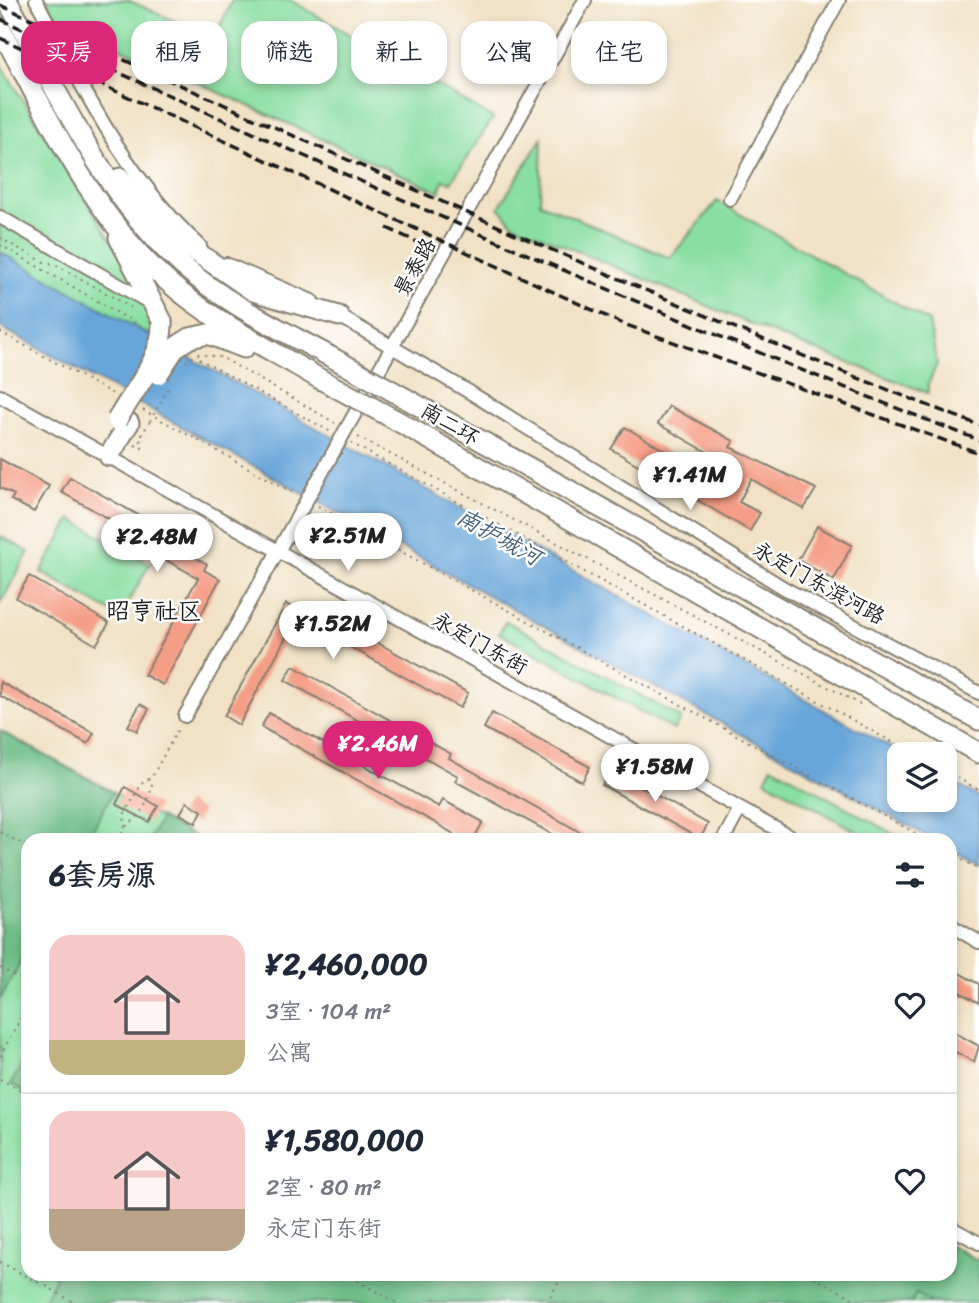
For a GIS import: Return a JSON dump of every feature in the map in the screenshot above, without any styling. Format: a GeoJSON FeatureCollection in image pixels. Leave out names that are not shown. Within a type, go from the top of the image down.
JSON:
{"type":"FeatureCollection","features":[{"type":"Feature","properties":{"kind":"highway","name":"南二环"},"geometry":{"type":"LineString","coordinates":[[7,0],[108,180],[135,218],[183,266],[258,316],[979,720]]}},
{"type":"Feature","properties":{"kind":"highway","name":"南二环"},"geometry":{"type":"LineString","coordinates":[[0,27],[89,191],[111,222],[166,280],[207,312],[320,379],[979,753]]}},
{"type":"Feature","properties":{"kind":"highway"},"geometry":{"type":"LineString","coordinates":[[81,132],[149,212],[176,238],[218,268],[253,291],[339,316]]}},
{"type":"Feature","properties":{"kind":"highway"},"geometry":{"type":"LineString","coordinates":[[111,222],[163,336],[128,417]]}},
{"type":"Feature","properties":{"kind":"highway"},"geometry":{"type":"LineString","coordinates":[[104,453],[167,359],[176,347],[190,338],[208,334],[223,338],[320,379]]}},
{"type":"Feature","properties":{"kind":"street"},"geometry":{"type":"LineString","coordinates":[[36,0],[105,129],[122,156],[164,210],[197,243],[222,263],[295,293],[339,316]]}},
{"type":"Feature","properties":{"kind":"street","name":"景泰路"},"geometry":{"type":"LineString","coordinates":[[185,716],[393,348],[585,0]]}},
{"type":"Feature","properties":{"kind":"street"},"geometry":{"type":"LineString","coordinates":[[730,199],[839,0]]}},
{"type":"Feature","properties":{"kind":"street"},"geometry":{"type":"LineString","coordinates":[[0,217],[153,318]]}},
{"type":"Feature","properties":{"kind":"street","name":"永定门东滨河路"},"geometry":{"type":"LineString","coordinates":[[339,316],[784,588],[979,693]]}},
{"type":"Feature","properties":{"kind":"street","name":"永定门东街"},"geometry":{"type":"LineString","coordinates":[[0,396],[784,833]]}},
{"type":"Feature","properties":{"kind":"street"},"geometry":{"type":"LineString","coordinates":[[727,833],[740,808]]}},
{"type":"Feature","properties":{"kind":"street"},"geometry":{"type":"LineString","coordinates":[[957,930],[979,942]]}},
{"type":"Feature","properties":{"kind":"street"},"geometry":{"type":"LineString","coordinates":[[957,1231],[979,1243]]}},
{"type":"Feature","properties":{"kind":"path"},"geometry":{"type":"LineString","coordinates":[[0,238],[44,262],[55,264],[153,318]]}},
{"type":"Feature","properties":{"kind":"path"},"geometry":{"type":"LineString","coordinates":[[0,245],[153,318]]}},
{"type":"Feature","properties":{"kind":"path"},"geometry":{"type":"LineString","coordinates":[[0,332],[113,394]]}},
{"type":"Feature","properties":{"kind":"path"},"geometry":{"type":"LineString","coordinates":[[181,366],[197,354],[221,357],[342,434],[893,742]]}},
{"type":"Feature","properties":{"kind":"path"},"geometry":{"type":"LineString","coordinates":[[199,359],[868,708]]}},
{"type":"Feature","properties":{"kind":"path"},"geometry":{"type":"LineString","coordinates":[[149,421],[174,377]]}},
{"type":"Feature","properties":{"kind":"path"},"geometry":{"type":"LineString","coordinates":[[128,417],[298,496]]}},
{"type":"Feature","properties":{"kind":"path"},"geometry":{"type":"LineString","coordinates":[[310,502],[915,833]]}},
{"type":"Feature","properties":{"kind":"path"},"geometry":{"type":"LineString","coordinates":[[122,833],[125,826],[124,815],[142,783],[152,777],[185,716]]}},
{"type":"Feature","properties":{"kind":"path"},"geometry":{"type":"LineString","coordinates":[[125,826],[135,821],[149,797],[153,789],[152,777]]}},
{"type":"Feature","properties":{"kind":"path"},"geometry":{"type":"LineString","coordinates":[[957,778],[979,790]]}},
{"type":"Feature","properties":{"kind":"path"},"geometry":{"type":"LineString","coordinates":[[0,832],[21,843]]}},
{"type":"Feature","properties":{"kind":"path"},"geometry":{"type":"LineString","coordinates":[[957,857],[979,869]]}},
{"type":"Feature","properties":{"kind":"path"},"geometry":{"type":"LineString","coordinates":[[0,968],[21,979]]}},
{"type":"Feature","properties":{"kind":"path"},"geometry":{"type":"LineString","coordinates":[[0,1056],[21,1018]]}},
{"type":"Feature","properties":{"kind":"path"},"geometry":{"type":"LineString","coordinates":[[0,1079],[21,1090]]}},
{"type":"Feature","properties":{"kind":"path"},"geometry":{"type":"LineString","coordinates":[[0,1262],[21,1273]]}},
{"type":"Feature","properties":{"kind":"path"},"geometry":{"type":"LineString","coordinates":[[37,1281],[41,1283]]}},
{"type":"Feature","properties":{"kind":"path"},"geometry":{"type":"LineString","coordinates":[[358,1281],[397,1303]]}},
{"type":"Feature","properties":{"kind":"path"},"geometry":{"type":"LineString","coordinates":[[547,1303],[559,1281]]}},
{"type":"Feature","properties":{"kind":"path"},"geometry":{"type":"LineString","coordinates":[[821,1281],[862,1303]]}},
{"type":"Feature","properties":{"kind":"path"},"geometry":{"type":"LineString","coordinates":[[46,1286],[75,1303]]}},
{"type":"Feature","properties":{"kind":"green space"},"geometry":{"type":"Polygon","coordinates":[[[47,0],[128,0],[174,21],[131,21],[131,52],[117,46],[117,21],[62,21],[55,18],[47,0]]]}},
{"type":"Feature","properties":{"kind":"green space"},"geometry":{"type":"Polygon","coordinates":[[[232,0],[290,0],[326,21],[241,21],[241,84],[337,84],[337,27],[351,35],[351,84],[435,84],[493,118],[451,182],[443,180],[439,192],[201,84],[227,84],[227,21],[222,21],[232,0]]]}},
{"type":"Feature","properties":{"kind":"green space"},"geometry":{"type":"Polygon","coordinates":[[[0,64],[144,292],[152,337],[0,252],[0,64]]]}},
{"type":"Feature","properties":{"kind":"green space"},"geometry":{"type":"Polygon","coordinates":[[[542,138],[540,203],[670,258],[717,201],[929,322],[937,364],[928,385],[928,393],[789,340],[513,224],[499,207],[542,138]]]}},
{"type":"Feature","properties":{"kind":"green space"},"geometry":{"type":"Polygon","coordinates":[[[71,519],[150,564],[120,617],[41,572],[71,519]]]}},
{"type":"Feature","properties":{"kind":"green space"},"geometry":{"type":"Polygon","coordinates":[[[0,536],[29,552],[0,604],[0,536]]]}},
{"type":"Feature","properties":{"kind":"green space"},"geometry":{"type":"Polygon","coordinates":[[[506,621],[681,718],[674,730],[499,633],[506,621]]]}},
{"type":"Feature","properties":{"kind":"green space"},"geometry":{"type":"Polygon","coordinates":[[[0,731],[188,833],[21,833],[21,1281],[957,1281],[957,1249],[979,1261],[979,1303],[0,1303],[0,731]]]}},
{"type":"Feature","properties":{"kind":"green space"},"geometry":{"type":"Polygon","coordinates":[[[0,731],[113,792],[91,833],[21,833],[21,961],[0,1000],[0,731]]]}},
{"type":"Feature","properties":{"kind":"green space"},"geometry":{"type":"Polygon","coordinates":[[[772,766],[892,833],[860,833],[765,780],[772,766]]]}},
{"type":"Feature","properties":{"kind":"green space"},"geometry":{"type":"Polygon","coordinates":[[[161,818],[188,833],[153,833],[161,818]]]}},
{"type":"Feature","properties":{"kind":"green space"},"geometry":{"type":"Polygon","coordinates":[[[21,1066],[21,1090],[11,1084],[21,1066]]]}},
{"type":"Feature","properties":{"kind":"green space"},"geometry":{"type":"Polygon","coordinates":[[[957,1249],[979,1261],[979,1303],[932,1303],[916,1294],[911,1303],[42,1303],[53,1281],[957,1281],[957,1249]]]}},
{"type":"Feature","properties":{"kind":"water","name":"南护城河"},"geometry":{"type":"Polygon","coordinates":[[[0,252],[887,745],[887,812],[957,812],[957,785],[979,797],[979,865],[957,853],[957,833],[921,833],[0,327],[0,252]]]}},
{"type":"Feature","properties":{"kind":"building"},"geometry":{"type":"Polygon","coordinates":[[[669,406],[734,441],[730,447],[816,489],[804,509],[751,479],[739,502],[760,513],[750,531],[611,449],[625,427],[725,486],[735,468],[658,424],[669,406]]]}},
{"type":"Feature","properties":{"kind":"building"},"geometry":{"type":"Polygon","coordinates":[[[0,459],[49,486],[34,512],[11,500],[14,495],[0,488],[0,459]]]}},
{"type":"Feature","properties":{"kind":"building"},"geometry":{"type":"Polygon","coordinates":[[[70,477],[165,530],[161,538],[207,564],[204,570],[220,579],[163,685],[144,675],[198,578],[152,552],[156,545],[61,492],[70,477]]]}},
{"type":"Feature","properties":{"kind":"building"},"geometry":{"type":"Polygon","coordinates":[[[817,526],[852,545],[834,580],[798,560],[817,526]]]}},
{"type":"Feature","properties":{"kind":"building"},"geometry":{"type":"Polygon","coordinates":[[[29,576],[109,623],[96,645],[16,598],[29,576]]]}},
{"type":"Feature","properties":{"kind":"building"},"geometry":{"type":"Polygon","coordinates":[[[286,604],[344,636],[349,627],[468,693],[460,708],[341,642],[337,650],[292,626],[239,725],[224,716],[286,604]]]}},
{"type":"Feature","properties":{"kind":"building"},"geometry":{"type":"Polygon","coordinates":[[[293,666],[451,754],[449,758],[582,833],[550,833],[455,781],[458,776],[285,680],[293,666]]]}},
{"type":"Feature","properties":{"kind":"building"},"geometry":{"type":"Polygon","coordinates":[[[0,682],[94,733],[88,744],[0,696],[0,682]]]}},
{"type":"Feature","properties":{"kind":"building"},"geometry":{"type":"Polygon","coordinates":[[[140,704],[149,709],[137,731],[128,726],[140,704]]]}},
{"type":"Feature","properties":{"kind":"building"},"geometry":{"type":"Polygon","coordinates":[[[269,713],[439,807],[443,800],[483,822],[477,833],[452,833],[261,727],[269,713]]]}},
{"type":"Feature","properties":{"kind":"building"},"geometry":{"type":"Polygon","coordinates":[[[492,713],[590,767],[582,782],[484,728],[492,713]]]}},
{"type":"Feature","properties":{"kind":"building"},"geometry":{"type":"Polygon","coordinates":[[[611,770],[708,824],[703,833],[689,833],[602,785],[611,770]]]}},
{"type":"Feature","properties":{"kind":"building"},"geometry":{"type":"Polygon","coordinates":[[[125,787],[158,806],[149,822],[116,804],[125,787]]]}},
{"type":"Feature","properties":{"kind":"building"},"geometry":{"type":"Polygon","coordinates":[[[187,802],[202,811],[196,823],[180,814],[187,802]]]}},
{"type":"Feature","properties":{"kind":"building"},"geometry":{"type":"Polygon","coordinates":[[[957,972],[979,984],[979,1003],[957,991],[957,972]]]}},
{"type":"Feature","properties":{"kind":"building"},"geometry":{"type":"Polygon","coordinates":[[[957,1034],[979,1046],[974,1062],[957,1053],[957,1034]]]}},
{"type":"Feature","properties":{"kind":"railway"},"geometry":{"type":"LineString","coordinates":[[0,5],[609,274],[855,377],[979,425]]}},
{"type":"Feature","properties":{"kind":"railway"},"geometry":{"type":"LineString","coordinates":[[0,19],[609,289],[979,440]]}},
{"type":"Feature","properties":{"kind":"railway"},"geometry":{"type":"LineString","coordinates":[[0,38],[621,323],[979,453]]}},
{"type":"Feature","properties":{"kind":"railway"},"geometry":{"type":"LineString","coordinates":[[387,228],[441,253]]}},
{"type":"Feature","properties":{"kind":"district","name":"昭亨社区"},"geometry":{"type":"Point","coordinates":[154,611]}}]}
